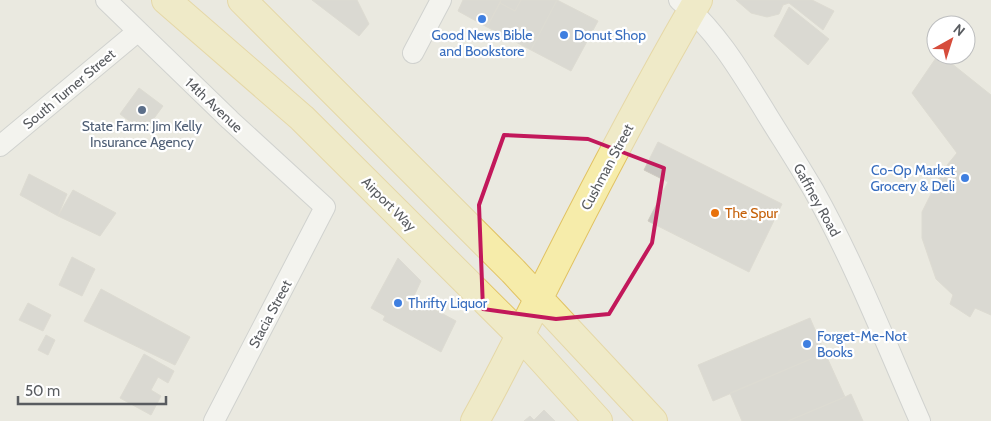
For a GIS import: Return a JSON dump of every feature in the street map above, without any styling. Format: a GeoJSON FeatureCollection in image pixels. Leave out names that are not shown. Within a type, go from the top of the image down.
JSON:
{"type":"FeatureCollection","features":[{"type":"Feature","properties":{"kind":"main road","name":"Airport Way"},"geometry":{"type":"LineString","coordinates":[[166,0],[302,118],[521,336],[598,421]]}},
{"type":"Feature","properties":{"kind":"main road"},"geometry":{"type":"LineString","coordinates":[[242,0],[539,299],[653,421]]}},
{"type":"Feature","properties":{"kind":"main road","name":"Cushman Street"},"geometry":{"type":"LineString","coordinates":[[475,421],[521,336],[689,3]]}},
{"type":"Feature","properties":{"kind":"street","name":"14th Avenue"},"geometry":{"type":"LineString","coordinates":[[106,0],[137,32],[325,208]]}},
{"type":"Feature","properties":{"kind":"street"},"geometry":{"type":"LineString","coordinates":[[413,53],[441,0]]}},
{"type":"Feature","properties":{"kind":"street","name":"Gaffney Road"},"geometry":{"type":"LineString","coordinates":[[689,3],[751,89],[814,191],[840,242],[920,421]]}},
{"type":"Feature","properties":{"kind":"street","name":"South Turner Street"},"geometry":{"type":"LineString","coordinates":[[0,146],[137,32]]}},
{"type":"Feature","properties":{"kind":"street","name":"Stacia Street"},"geometry":{"type":"LineString","coordinates":[[214,421],[325,208]]}},
{"type":"Feature","properties":{"kind":"highlighted area"},"geometry":{"type":"Polygon","coordinates":[[[504,135],[588,139],[664,168],[652,243],[609,314],[556,319],[483,309],[479,205],[504,135]]]}},
{"type":"Feature","properties":{"kind":"building"},"geometry":{"type":"Polygon","coordinates":[[[312,0],[357,0],[369,24],[359,36],[312,0]]]}},
{"type":"Feature","properties":{"kind":"building","name":"Good News Bible and Bookstore"},"geometry":{"type":"Polygon","coordinates":[[[463,0],[501,0],[487,27],[458,11],[463,0]]]}},
{"type":"Feature","properties":{"kind":"building"},"geometry":{"type":"Polygon","coordinates":[[[501,0],[521,0],[515,11],[500,3],[501,0]]]}},
{"type":"Feature","properties":{"kind":"building"},"geometry":{"type":"Polygon","coordinates":[[[521,0],[557,0],[531,50],[487,27],[500,3],[515,11],[521,0]]]}},
{"type":"Feature","properties":{"kind":"building","name":"Donut Shop"},"geometry":{"type":"Polygon","coordinates":[[[557,0],[598,21],[571,71],[531,50],[557,0]]]}},
{"type":"Feature","properties":{"kind":"building"},"geometry":{"type":"Polygon","coordinates":[[[736,0],[812,0],[834,11],[823,30],[789,3],[783,5],[779,14],[767,17],[751,13],[736,0]]]}},
{"type":"Feature","properties":{"kind":"building"},"geometry":{"type":"Polygon","coordinates":[[[789,7],[829,39],[808,65],[774,36],[789,7]]]}},
{"type":"Feature","properties":{"kind":"building","name":"Co-Op Market Grocery & Deli"},"geometry":{"type":"Polygon","coordinates":[[[931,65],[954,65],[991,95],[991,315],[975,308],[970,317],[950,304],[953,295],[936,279],[922,238],[922,212],[943,170],[957,153],[912,93],[931,65]]]}},
{"type":"Feature","properties":{"kind":"building","name":"State Farm: Jim Kelly Insurance Agency"},"geometry":{"type":"Polygon","coordinates":[[[139,88],[163,106],[144,132],[120,114],[139,88]]]}},
{"type":"Feature","properties":{"kind":"building","name":"The Spur"},"geometry":{"type":"Polygon","coordinates":[[[658,142],[782,204],[749,272],[648,221],[668,182],[644,170],[658,142]]]}},
{"type":"Feature","properties":{"kind":"building"},"geometry":{"type":"Polygon","coordinates":[[[29,174],[67,194],[58,216],[20,195],[29,174]]]}},
{"type":"Feature","properties":{"kind":"building"},"geometry":{"type":"Polygon","coordinates":[[[73,190],[116,213],[100,236],[58,216],[73,190]]]}},
{"type":"Feature","properties":{"kind":"building"},"geometry":{"type":"Polygon","coordinates":[[[72,257],[95,269],[82,296],[59,285],[72,257]]]}},
{"type":"Feature","properties":{"kind":"building","name":"Thrifty Liquor"},"geometry":{"type":"Polygon","coordinates":[[[398,258],[421,281],[413,298],[456,321],[441,352],[383,320],[385,316],[371,308],[398,258]]]}},
{"type":"Feature","properties":{"kind":"building"},"geometry":{"type":"Polygon","coordinates":[[[101,289],[190,337],[175,365],[84,321],[101,289]]]}},
{"type":"Feature","properties":{"kind":"building"},"geometry":{"type":"Polygon","coordinates":[[[28,303],[51,315],[43,331],[19,320],[28,303]]]}},
{"type":"Feature","properties":{"kind":"building"},"geometry":{"type":"Polygon","coordinates":[[[810,318],[825,353],[713,401],[698,365],[810,318]]]}},
{"type":"Feature","properties":{"kind":"building"},"geometry":{"type":"Polygon","coordinates":[[[46,335],[55,340],[48,355],[38,350],[46,335]]]}},
{"type":"Feature","properties":{"kind":"building"},"geometry":{"type":"Polygon","coordinates":[[[825,353],[845,397],[788,421],[742,421],[730,393],[825,353]]]}},
{"type":"Feature","properties":{"kind":"building"},"geometry":{"type":"Polygon","coordinates":[[[144,354],[174,371],[168,383],[158,377],[151,390],[161,396],[151,415],[120,398],[144,354]]]}},
{"type":"Feature","properties":{"kind":"building"},"geometry":{"type":"Polygon","coordinates":[[[851,394],[863,421],[788,421],[845,397],[851,394]]]}},
{"type":"Feature","properties":{"kind":"building"},"geometry":{"type":"Polygon","coordinates":[[[544,410],[555,421],[524,421],[530,416],[534,420],[544,410]]]}},
{"type":"Feature","properties":{"kind":"place","name":"Good News Bible and Bookstore"},"geometry":{"type":"Point","coordinates":[482,19]}},
{"type":"Feature","properties":{"kind":"place","name":"Donut Shop"},"geometry":{"type":"Point","coordinates":[564,35]}},
{"type":"Feature","properties":{"kind":"place","name":"State Farm: Jim Kelly Insurance Agency"},"geometry":{"type":"Point","coordinates":[142,110]}},
{"type":"Feature","properties":{"kind":"place","name":"Co-Op Market Grocery & Deli"},"geometry":{"type":"Point","coordinates":[965,178]}},
{"type":"Feature","properties":{"kind":"place","name":"The Spur"},"geometry":{"type":"Point","coordinates":[715,213]}},
{"type":"Feature","properties":{"kind":"place","name":"Thrifty Liquor"},"geometry":{"type":"Point","coordinates":[398,303]}},
{"type":"Feature","properties":{"kind":"place","name":"Forget-Me-Not Books"},"geometry":{"type":"Point","coordinates":[807,344]}}]}
